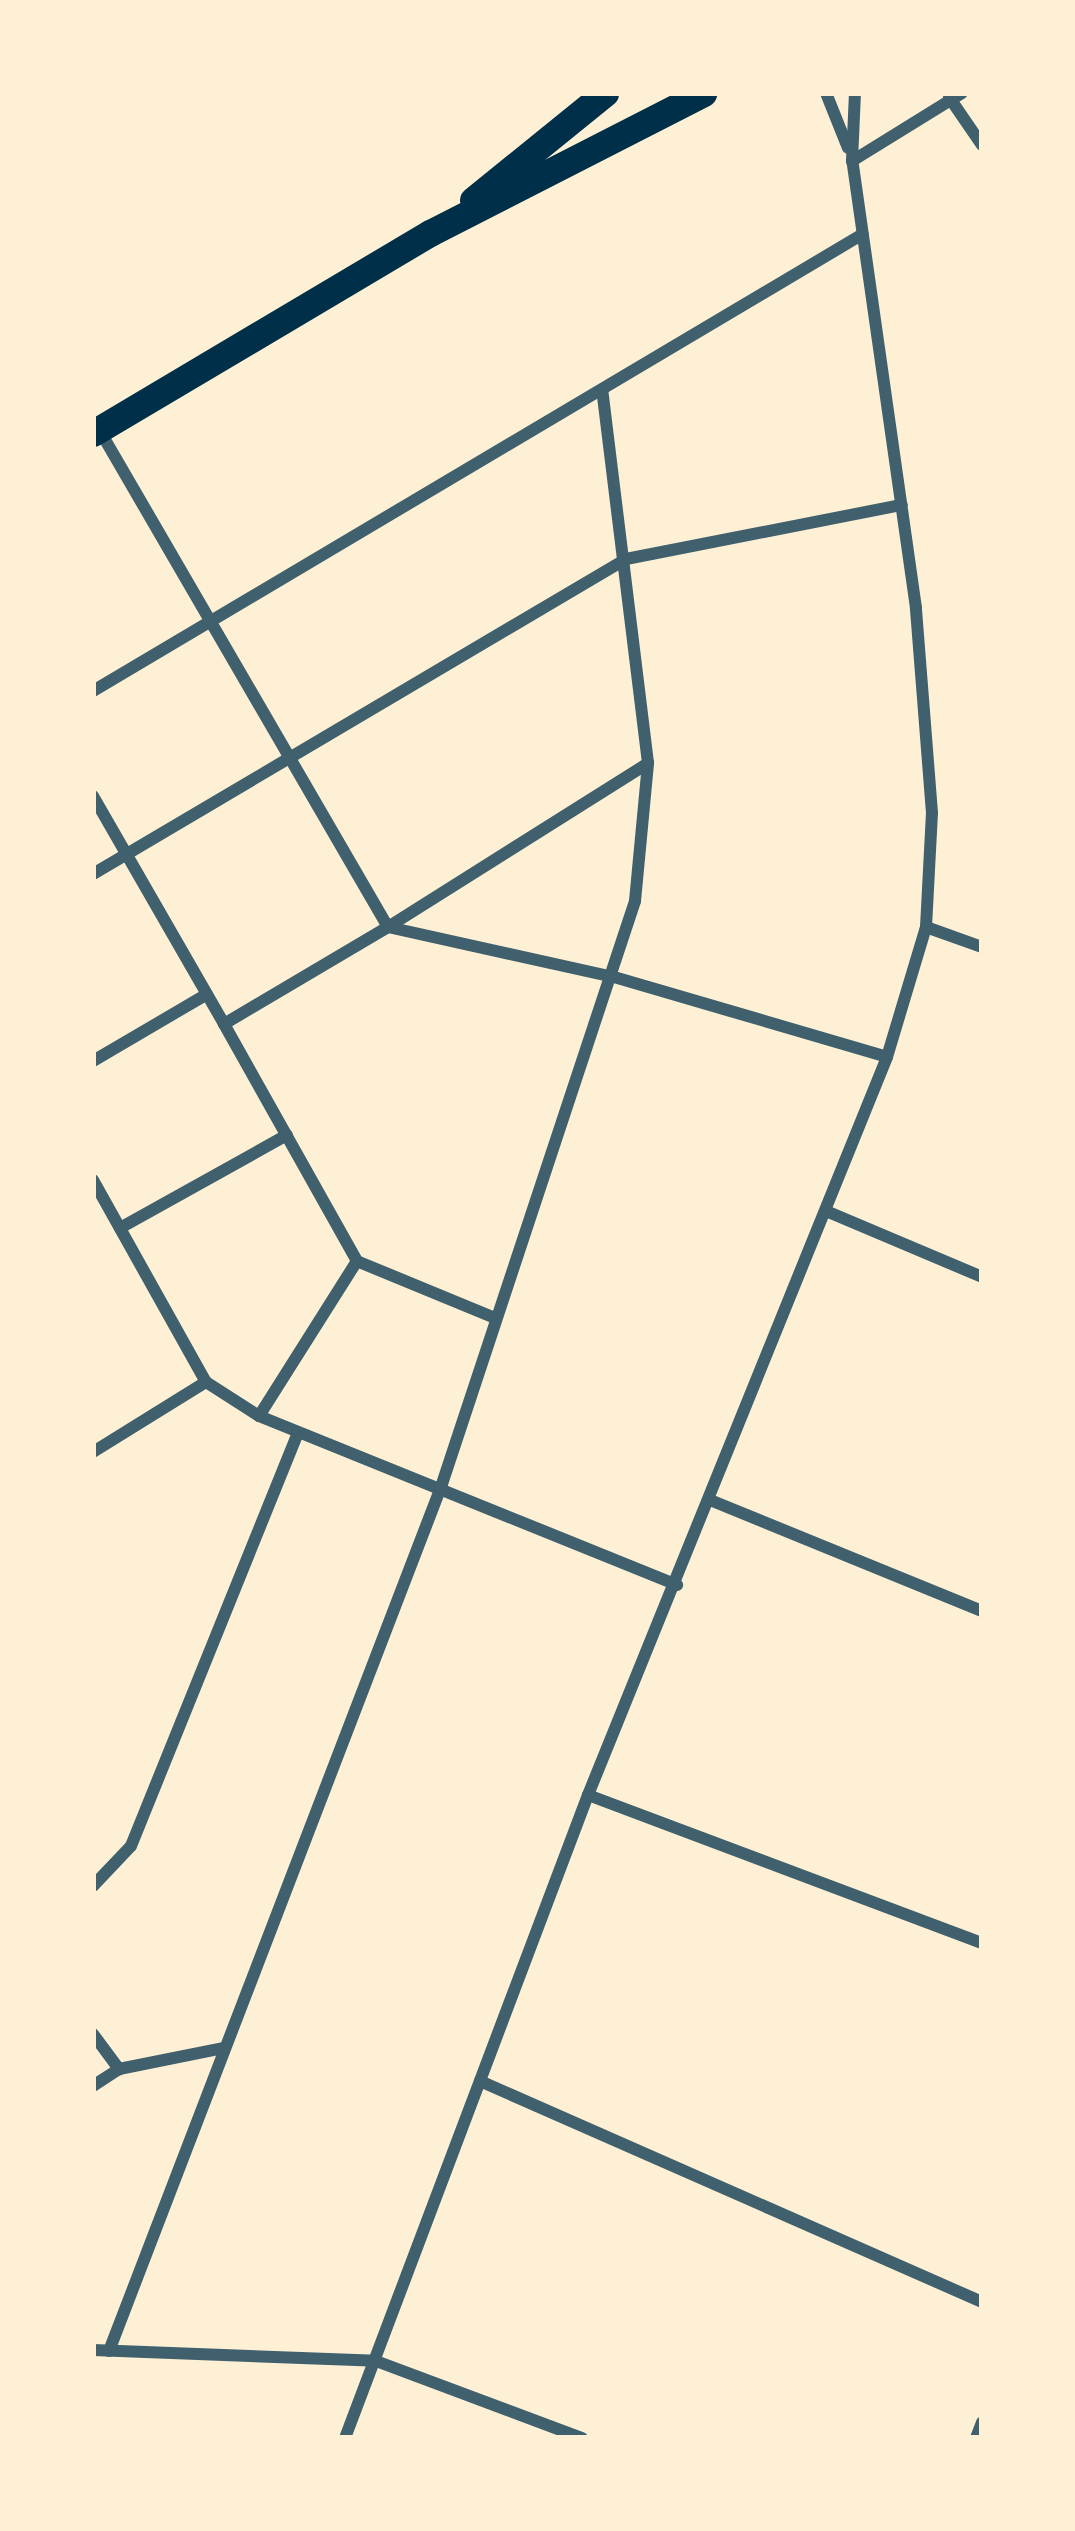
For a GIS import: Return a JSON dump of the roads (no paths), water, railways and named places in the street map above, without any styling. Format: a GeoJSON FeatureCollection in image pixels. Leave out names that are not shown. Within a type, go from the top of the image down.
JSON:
{"type":"FeatureCollection","features":[{"type":"Feature","properties":{"kind":"main road"},"geometry":{"type":"LineString","coordinates":[[430,233],[604,93]]}},
{"type":"Feature","properties":{"kind":"main road"},"geometry":{"type":"LineString","coordinates":[[96,432],[430,233],[703,93]]}},
{"type":"Feature","properties":{"kind":"street"},"geometry":{"type":"LineString","coordinates":[[826,93],[852,160]]}},
{"type":"Feature","properties":{"kind":"street"},"geometry":{"type":"LineString","coordinates":[[345,2438],[588,1795],[677,1585],[887,1057],[926,927],[932,813],[902,505],[852,160],[855,93]]}},
{"type":"Feature","properties":{"kind":"street"},"geometry":{"type":"LineString","coordinates":[[852,160],[954,96],[982,145]]}},
{"type":"Feature","properties":{"kind":"street"},"geometry":{"type":"LineString","coordinates":[[93,691],[863,234]]}},
{"type":"Feature","properties":{"kind":"street"},"geometry":{"type":"LineString","coordinates":[[109,2351],[441,1487],[614,977],[648,827],[648,763],[602,391]]}},
{"type":"Feature","properties":{"kind":"street"},"geometry":{"type":"LineString","coordinates":[[96,432],[293,758],[388,927],[614,977],[887,1057]]}},
{"type":"Feature","properties":{"kind":"street"},"geometry":{"type":"LineString","coordinates":[[93,874],[626,559],[902,505]]}},
{"type":"Feature","properties":{"kind":"street"},"geometry":{"type":"LineString","coordinates":[[224,1024],[648,763]]}},
{"type":"Feature","properties":{"kind":"street"},"geometry":{"type":"LineString","coordinates":[[93,796],[357,1261],[495,1318]]}},
{"type":"Feature","properties":{"kind":"street"},"geometry":{"type":"LineString","coordinates":[[926,927],[982,947]]}},
{"type":"Feature","properties":{"kind":"street"},"geometry":{"type":"LineString","coordinates":[[93,1061],[208,994]]}},
{"type":"Feature","properties":{"kind":"street"},"geometry":{"type":"LineString","coordinates":[[120,1228],[287,1136]]}},
{"type":"Feature","properties":{"kind":"street"},"geometry":{"type":"LineString","coordinates":[[93,1180],[206,1382],[259,1417],[677,1585]]}},
{"type":"Feature","properties":{"kind":"street"},"geometry":{"type":"LineString","coordinates":[[826,1211],[982,1277]]}},
{"type":"Feature","properties":{"kind":"street"},"geometry":{"type":"LineString","coordinates":[[259,1417],[357,1261]]}},
{"type":"Feature","properties":{"kind":"street"},"geometry":{"type":"LineString","coordinates":[[93,1453],[206,1382]]}},
{"type":"Feature","properties":{"kind":"street"},"geometry":{"type":"LineString","coordinates":[[93,1886],[131,1846],[298,1432]]}},
{"type":"Feature","properties":{"kind":"street"},"geometry":{"type":"LineString","coordinates":[[710,1500],[982,1611]]}},
{"type":"Feature","properties":{"kind":"street"},"geometry":{"type":"LineString","coordinates":[[588,1795],[982,1943]]}},
{"type":"Feature","properties":{"kind":"street"},"geometry":{"type":"LineString","coordinates":[[93,2034],[119,2069]]}},
{"type":"Feature","properties":{"kind":"street"},"geometry":{"type":"LineString","coordinates":[[93,2086],[119,2069],[223,2048]]}},
{"type":"Feature","properties":{"kind":"street"},"geometry":{"type":"LineString","coordinates":[[480,2080],[982,2302]]}},
{"type":"Feature","properties":{"kind":"street"},"geometry":{"type":"LineString","coordinates":[[93,2350],[376,2361],[582,2438]]}},
{"type":"Feature","properties":{"kind":"street"},"geometry":{"type":"LineString","coordinates":[[976,2438],[982,2422]]}}]}
